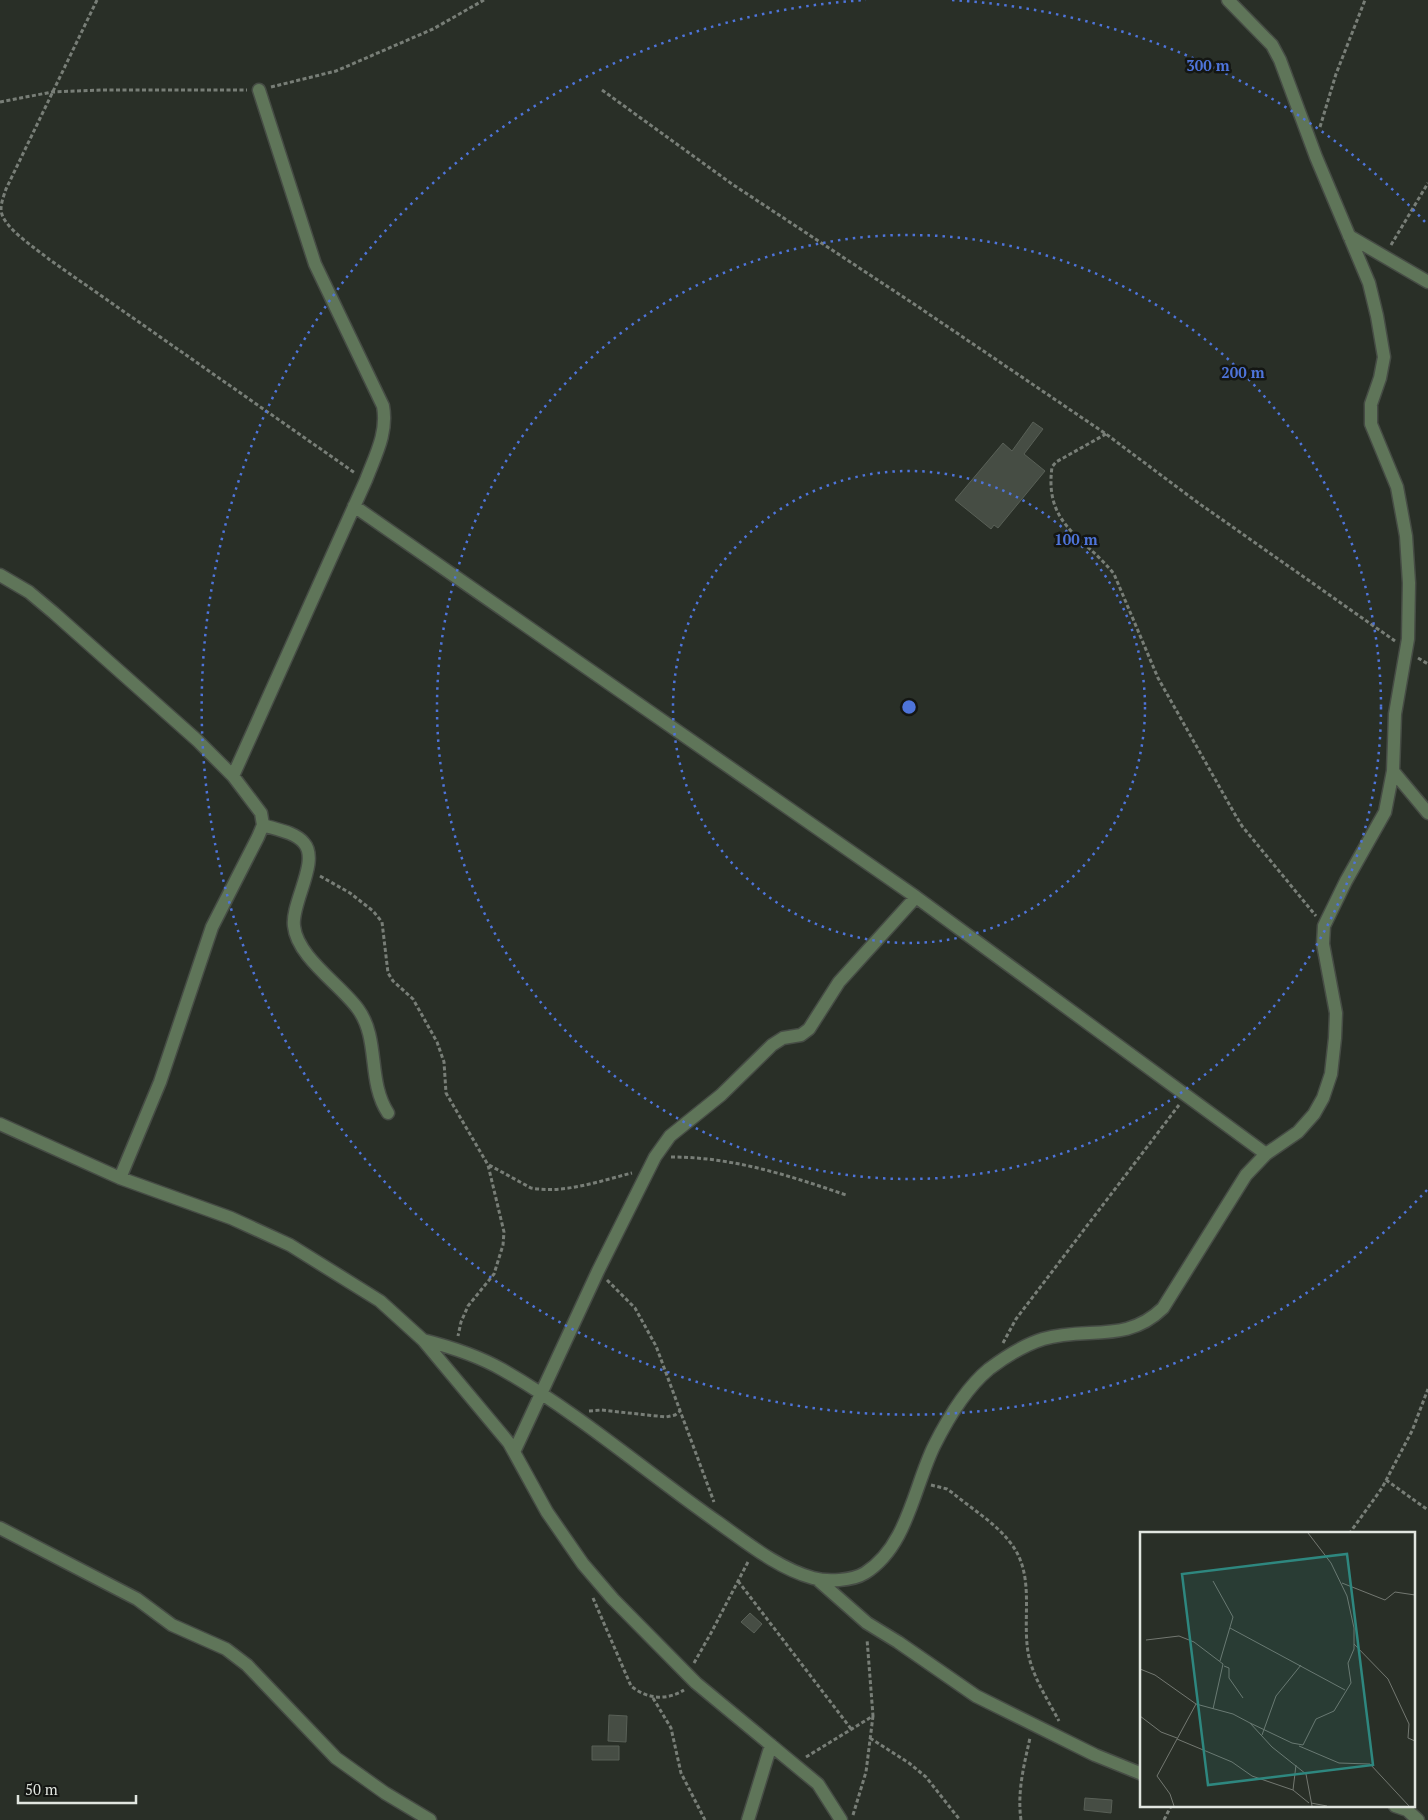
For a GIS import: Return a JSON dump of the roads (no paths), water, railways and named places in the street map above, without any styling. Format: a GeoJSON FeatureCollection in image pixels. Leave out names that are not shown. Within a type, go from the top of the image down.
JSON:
{"type":"FeatureCollection","features":[{"type":"Feature","properties":{"kind":"street"},"geometry":{"type":"LineString","coordinates":[[423,1340],[456,1349],[503,1370],[572,1414],[754,1548],[800,1574],[817,1579],[851,1578],[863,1574],[877,1564],[888,1551],[901,1528],[934,1447],[952,1414],[988,1370],[1024,1346],[1045,1339],[1121,1331],[1139,1326],[1151,1320],[1164,1308],[1246,1174],[1266,1154],[1298,1132],[1314,1114],[1323,1098],[1331,1074],[1335,1038],[1336,1013],[1324,944],[1324,926],[1346,881],[1385,812],[1393,771],[1395,714],[1406,650],[1409,583],[1406,536],[1397,487],[1371,424],[1371,404],[1380,378],[1384,357],[1369,283],[1313,149],[1280,60],[1272,45],[1228,0]]}},
{"type":"Feature","properties":{"kind":"street"},"geometry":{"type":"LineString","coordinates":[[233,776],[366,480],[382,438],[385,420],[383,406],[315,264],[259,90]]}},
{"type":"Feature","properties":{"kind":"street"},"geometry":{"type":"LineString","coordinates":[[1349,236],[1428,282]]}},
{"type":"Feature","properties":{"kind":"street"},"geometry":{"type":"LineString","coordinates":[[354,506],[916,897],[1187,1094],[1266,1154]]}},
{"type":"Feature","properties":{"kind":"street"},"geometry":{"type":"LineString","coordinates":[[0,575],[29,592],[54,612],[198,741],[233,776],[261,813],[263,825],[248,859],[212,927],[160,1082],[120,1178]]}},
{"type":"Feature","properties":{"kind":"street"},"geometry":{"type":"LineString","coordinates":[[1393,771],[1428,813]]}},
{"type":"Feature","properties":{"kind":"street"},"geometry":{"type":"LineString","coordinates":[[263,825],[294,835],[305,843],[309,856],[308,869],[293,915],[294,928],[299,942],[311,958],[359,1009],[368,1028],[380,1100],[388,1113]]}},
{"type":"Feature","properties":{"kind":"street"},"geometry":{"type":"LineString","coordinates":[[514,1452],[598,1271],[652,1162],[670,1136],[720,1095],[766,1050],[783,1038],[801,1035],[808,1029],[839,982],[916,897]]}},
{"type":"Feature","properties":{"kind":"street"},"geometry":{"type":"LineString","coordinates":[[0,1124],[120,1178],[231,1218],[290,1245],[380,1301],[423,1340],[514,1452],[547,1512],[583,1564],[613,1599],[696,1683],[795,1764],[826,1794],[842,1820]]}},
{"type":"Feature","properties":{"kind":"street"},"geometry":{"type":"LineString","coordinates":[[0,1528],[137,1599],[172,1625],[226,1649],[247,1665],[336,1758],[385,1793],[430,1820]]}},
{"type":"Feature","properties":{"kind":"street"},"geometry":{"type":"LineString","coordinates":[[817,1579],[867,1624],[898,1642],[976,1696],[1071,1743],[1140,1773]]}},
{"type":"Feature","properties":{"kind":"street"},"geometry":{"type":"LineString","coordinates":[[748,1820],[771,1745]]}},
{"type":"Feature","properties":{"kind":"street"},"geometry":{"type":"LineString","coordinates":[[1401,1808],[1407,1810],[1418,1820]]}}]}
